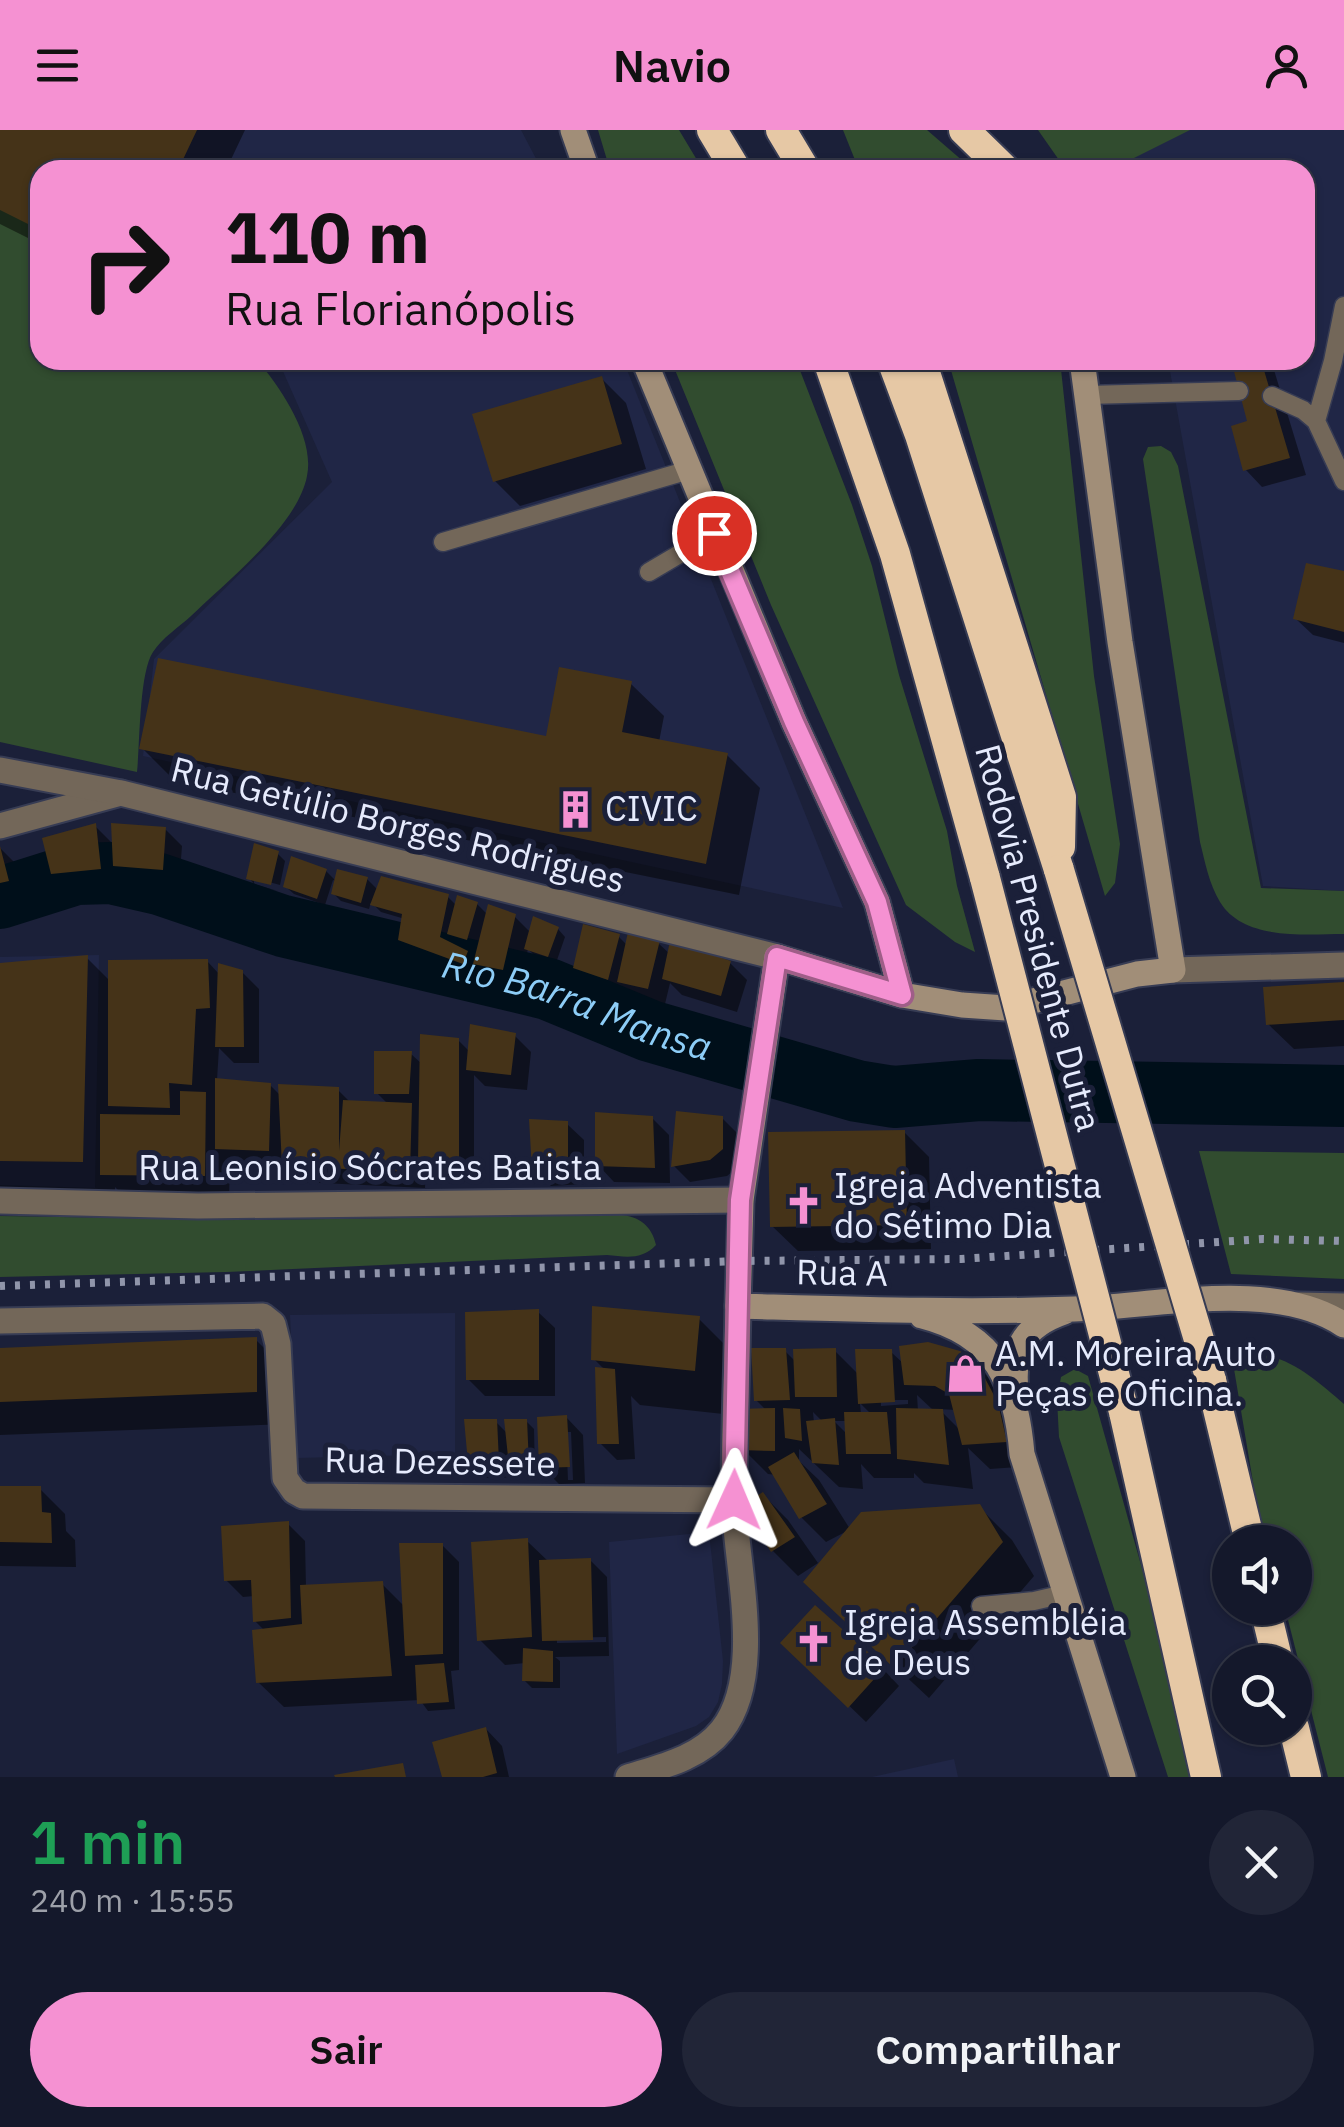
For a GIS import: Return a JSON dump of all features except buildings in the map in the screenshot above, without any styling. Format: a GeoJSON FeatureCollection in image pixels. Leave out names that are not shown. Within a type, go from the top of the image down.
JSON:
{"type":"FeatureCollection","features":[{"type":"Feature","properties":{"kind":"highway"},"geometry":{"type":"LineString","coordinates":[[712,130],[730,160]]}},
{"type":"Feature","properties":{"kind":"highway"},"geometry":{"type":"LineString","coordinates":[[782,130],[799,160]]}},
{"type":"Feature","properties":{"kind":"highway"},"geometry":{"type":"LineString","coordinates":[[964,130],[995,160]]}},
{"type":"Feature","properties":{"kind":"highway","name":"Rodovia Presidente Dutra"},"geometry":{"type":"LineString","coordinates":[[831,370],[895,554],[985,878],[1124,1412],[1206,1777]]}},
{"type":"Feature","properties":{"kind":"highway","name":"Rodovia Presidente Dutra"},"geometry":{"type":"LineString","coordinates":[[896,370],[1059,870],[1211,1380],[1246,1525]]}},
{"type":"Feature","properties":{"kind":"highway"},"geometry":{"type":"LineString","coordinates":[[925,370],[1061,797],[1059,870]]}},
{"type":"Feature","properties":{"kind":"highway"},"geometry":{"type":"LineString","coordinates":[[1298,1745],[1306,1777]]}},
{"type":"Feature","properties":{"kind":"main road"},"geometry":{"type":"LineString","coordinates":[[572,130],[583,160]]}},
{"type":"Feature","properties":{"kind":"main road"},"geometry":{"type":"LineString","coordinates":[[648,370],[794,722],[877,902],[902,995]]}},
{"type":"Feature","properties":{"kind":"main road"},"geometry":{"type":"LineString","coordinates":[[738,1306],[740,1200],[777,957],[902,995],[1006,1008],[1137,974],[1173,970],[1120,642],[1083,370]]}},
{"type":"Feature","properties":{"kind":"main road","name":"Rua A"},"geometry":{"type":"LineString","coordinates":[[738,1306],[1074,1309],[1242,1299],[1296,1305],[1344,1325]]}},
{"type":"Feature","properties":{"kind":"main road"},"geometry":{"type":"LineString","coordinates":[[1074,1309],[1044,1321],[1023,1340],[1014,1366],[1022,1454],[1123,1777]]}},
{"type":"Feature","properties":{"kind":"main road"},"geometry":{"type":"LineString","coordinates":[[869,1310],[920,1315],[967,1334],[1001,1371],[1018,1410]]}},
{"type":"Feature","properties":{"kind":"street","name":"Rua Getúlio Borges Rodrigues"},"geometry":{"type":"LineString","coordinates":[[0,770],[122,792],[777,957]]}},
{"type":"Feature","properties":{"kind":"street"},"geometry":{"type":"LineString","coordinates":[[0,826],[122,792]]}},
{"type":"Feature","properties":{"kind":"street"},"geometry":{"type":"LineString","coordinates":[[1173,970],[1344,964]]}},
{"type":"Feature","properties":{"kind":"street","name":"Rua Leonísio Sócrates Batista"},"geometry":{"type":"LineString","coordinates":[[0,1202],[198,1206],[740,1200]]}},
{"type":"Feature","properties":{"kind":"street"},"geometry":{"type":"LineString","coordinates":[[1296,1305],[1344,1306]]}},
{"type":"Feature","properties":{"kind":"street"},"geometry":{"type":"LineString","coordinates":[[628,1777],[687,1756],[722,1730],[732,1713],[744,1668],[734,1500],[738,1306]]}},
{"type":"Feature","properties":{"kind":"street","name":"Rua Dezessete"},"geometry":{"type":"LineString","coordinates":[[0,1321],[263,1316],[273,1324],[278,1344],[285,1478],[303,1496],[734,1500]]}},
{"type":"Feature","properties":{"kind":"lane"},"geometry":{"type":"LineString","coordinates":[[1316,421],[1344,306]]}},
{"type":"Feature","properties":{"kind":"lane"},"geometry":{"type":"LineString","coordinates":[[1087,395],[1239,392]]}},
{"type":"Feature","properties":{"kind":"lane"},"geometry":{"type":"LineString","coordinates":[[1272,396],[1303,410],[1316,421],[1344,480]]}},
{"type":"Feature","properties":{"kind":"lane"},"geometry":{"type":"LineString","coordinates":[[443,542],[689,470]]}},
{"type":"Feature","properties":{"kind":"lane"},"geometry":{"type":"LineString","coordinates":[[650,572],[714,533]]}},
{"type":"Feature","properties":{"kind":"lane"},"geometry":{"type":"LineString","coordinates":[[981,1606],[1064,1594]]}},
{"type":"Feature","properties":{"kind":"shaded area"},"geometry":{"type":"Polygon","coordinates":[[[0,130],[521,130],[537,160],[30,160],[0,130]]]}},
{"type":"Feature","properties":{"kind":"shaded area"},"geometry":{"type":"Polygon","coordinates":[[[1136,130],[1344,130],[1344,891],[1263,886],[1170,370],[1315,370],[1315,160],[1131,160],[1127,137],[1136,130]]]}},
{"type":"Feature","properties":{"kind":"shaded area"},"geometry":{"type":"Polygon","coordinates":[[[282,370],[627,370],[843,908],[143,756],[154,659],[332,482],[282,370]]]}},
{"type":"Feature","properties":{"kind":"shaded area"},"geometry":{"type":"Polygon","coordinates":[[[99,955],[95,1188],[0,1185],[0,957],[99,955]]]}},
{"type":"Feature","properties":{"kind":"shaded area"},"geometry":{"type":"Polygon","coordinates":[[[455,1313],[455,1454],[297,1458],[290,1315],[455,1313]]]}},
{"type":"Feature","properties":{"kind":"shaded area"},"geometry":{"type":"Polygon","coordinates":[[[709,1532],[723,1661],[718,1702],[709,1717],[696,1726],[617,1754],[609,1542],[709,1532]]]}},
{"type":"Feature","properties":{"kind":"shaded area"},"geometry":{"type":"Polygon","coordinates":[[[954,1759],[958,1777],[872,1777],[954,1759]]]}},
{"type":"Feature","properties":{"kind":"green space"},"geometry":{"type":"Polygon","coordinates":[[[598,130],[679,130],[697,160],[607,160],[598,130]]]}},
{"type":"Feature","properties":{"kind":"green space"},"geometry":{"type":"Polygon","coordinates":[[[843,130],[927,130],[962,160],[855,160],[843,130]]]}},
{"type":"Feature","properties":{"kind":"green space"},"geometry":{"type":"Polygon","coordinates":[[[1038,130],[1190,130],[1130,160],[1059,160],[1038,130]]]}},
{"type":"Feature","properties":{"kind":"green space"},"geometry":{"type":"Polygon","coordinates":[[[0,186],[30,202],[30,370],[265,370],[294,414],[308,461],[301,495],[276,533],[153,652],[143,692],[137,772],[0,742],[0,186]]]}},
{"type":"Feature","properties":{"kind":"green space"},"geometry":{"type":"Polygon","coordinates":[[[675,370],[800,370],[872,566],[899,675],[947,831],[975,952],[906,905],[771,605],[675,370]]]}},
{"type":"Feature","properties":{"kind":"green space"},"geometry":{"type":"Polygon","coordinates":[[[951,370],[1061,370],[1094,676],[1120,844],[1115,883],[1105,896],[951,370]]]}},
{"type":"Feature","properties":{"kind":"green space"},"geometry":{"type":"Polygon","coordinates":[[[1161,446],[1171,452],[1178,466],[1261,888],[1344,891],[1344,934],[1259,929],[1231,915],[1213,888],[1200,842],[1143,459],[1148,447],[1161,446]]]}},
{"type":"Feature","properties":{"kind":"green space"},"geometry":{"type":"Polygon","coordinates":[[[1199,1151],[1344,1153],[1344,1279],[1231,1274],[1199,1151]]]}},
{"type":"Feature","properties":{"kind":"green space"},"geometry":{"type":"Polygon","coordinates":[[[620,1215],[644,1223],[656,1245],[633,1256],[0,1277],[0,1216],[245,1220],[620,1215]]]}},
{"type":"Feature","properties":{"kind":"green space"},"geometry":{"type":"Polygon","coordinates":[[[1249,1354],[1276,1358],[1312,1377],[1344,1404],[1344,1777],[1328,1777],[1312,1714],[1312,1645],[1294,1645],[1289,1625],[1312,1625],[1312,1525],[1263,1525],[1233,1363],[1249,1354]]]}},
{"type":"Feature","properties":{"kind":"green space"},"geometry":{"type":"Polygon","coordinates":[[[1075,1369],[1088,1376],[1150,1597],[1191,1777],[1168,1777],[1059,1437],[1057,1399],[1061,1377],[1075,1369]]]}},
{"type":"Feature","properties":{"kind":"waterway","name":"Rio Barra Mansa"},"geometry":{"type":"LineString","coordinates":[[0,898],[76,874],[111,873],[159,884],[283,926],[548,989],[650,1031],[857,1091],[894,1097],[979,1090],[1344,1096]]}},
{"type":"Feature","properties":{"kind":"railway"},"geometry":{"type":"LineString","coordinates":[[0,1286],[739,1261],[961,1259],[1263,1239],[1344,1241]]}},
{"type":"Feature","properties":{"kind":"place","name":"CIVIC"},"geometry":{"type":"Point","coordinates":[575,809]}},
{"type":"Feature","properties":{"kind":"place","name":"Igreja Adventista do Sétimo Dia"},"geometry":{"type":"Point","coordinates":[804,1206]}},
{"type":"Feature","properties":{"kind":"place","name":"A.M. Moreira Auto Peças e Oficina."},"geometry":{"type":"Point","coordinates":[965,1374]}},
{"type":"Feature","properties":{"kind":"place","name":"Igreja Assembléia de Deus"},"geometry":{"type":"Point","coordinates":[814,1643]}},
{"type":"Feature","properties":{"kind":"route"},"geometry":{"type":"LineString","coordinates":[[714,533],[794,722],[877,902],[902,995],[777,957],[740,1200],[734,1500]]}}]}
